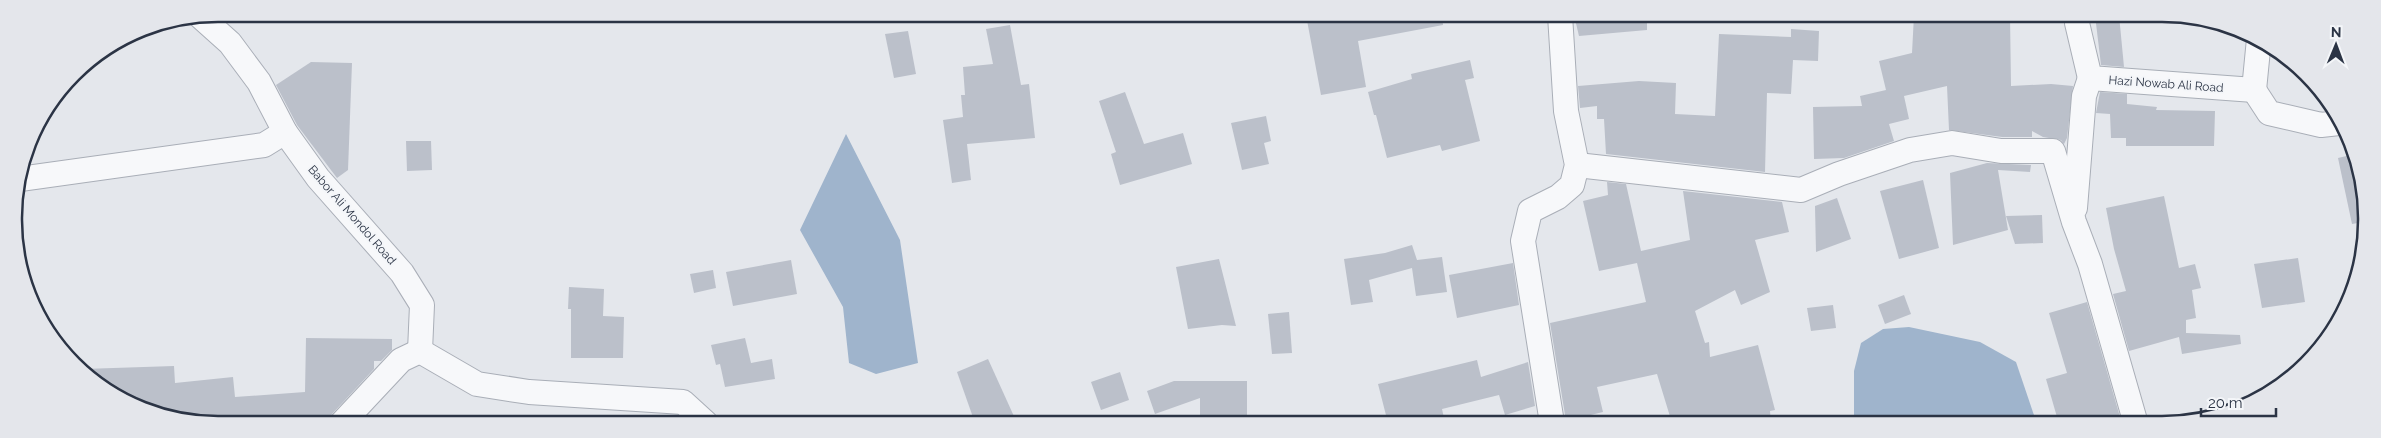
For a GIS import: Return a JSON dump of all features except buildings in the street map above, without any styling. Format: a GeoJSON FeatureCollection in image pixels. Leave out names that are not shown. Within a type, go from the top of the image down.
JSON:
{"type":"FeatureCollection","features":[{"type":"Feature","properties":{"kind":"street"},"geometry":{"type":"LineString","coordinates":[[1551,416],[1523,241],[1530,211],[1558,197],[1572,185],[1577,165],[1566,110],[1560,22]]}},
{"type":"Feature","properties":{"kind":"street","name":"Hazi Nowab Ali Road"},"geometry":{"type":"LineString","coordinates":[[2077,22],[2090,78],[2254,90]]}},
{"type":"Feature","properties":{"kind":"street","name":"Babor Ali Mondol Road"},"geometry":{"type":"LineString","coordinates":[[208,23],[230,43],[259,82],[285,132],[318,178],[402,273],[422,305],[420,351]]}},
{"type":"Feature","properties":{"kind":"street"},"geometry":{"type":"LineString","coordinates":[[2258,48],[2254,90],[2269,113],[2321,125],[2333,124]]}},
{"type":"Feature","properties":{"kind":"street"},"geometry":{"type":"LineString","coordinates":[[2074,222],[2084,96],[2090,78]]}},
{"type":"Feature","properties":{"kind":"street"},"geometry":{"type":"LineString","coordinates":[[27,178],[264,144],[285,132]]}},
{"type":"Feature","properties":{"kind":"street"},"geometry":{"type":"LineString","coordinates":[[1577,165],[1801,190],[1839,174],[1910,150],[1952,142],[2001,151],[2053,150],[2074,222],[2090,264],[2134,416]]}},
{"type":"Feature","properties":{"kind":"street"},"geometry":{"type":"LineString","coordinates":[[349,416],[401,360],[420,351],[477,384],[529,392],[683,402],[698,416]]}},
{"type":"Feature","properties":{"kind":"water"},"geometry":{"type":"Polygon","coordinates":[[[846,134],[900,240],[918,363],[876,374],[849,363],[843,307],[800,230],[846,134]]]}},
{"type":"Feature","properties":{"kind":"water"},"geometry":{"type":"Polygon","coordinates":[[[1909,327],[1980,342],[2016,362],[2034,416],[1854,416],[1854,371],[1861,343],[1883,329],[1909,327]]]}}]}
